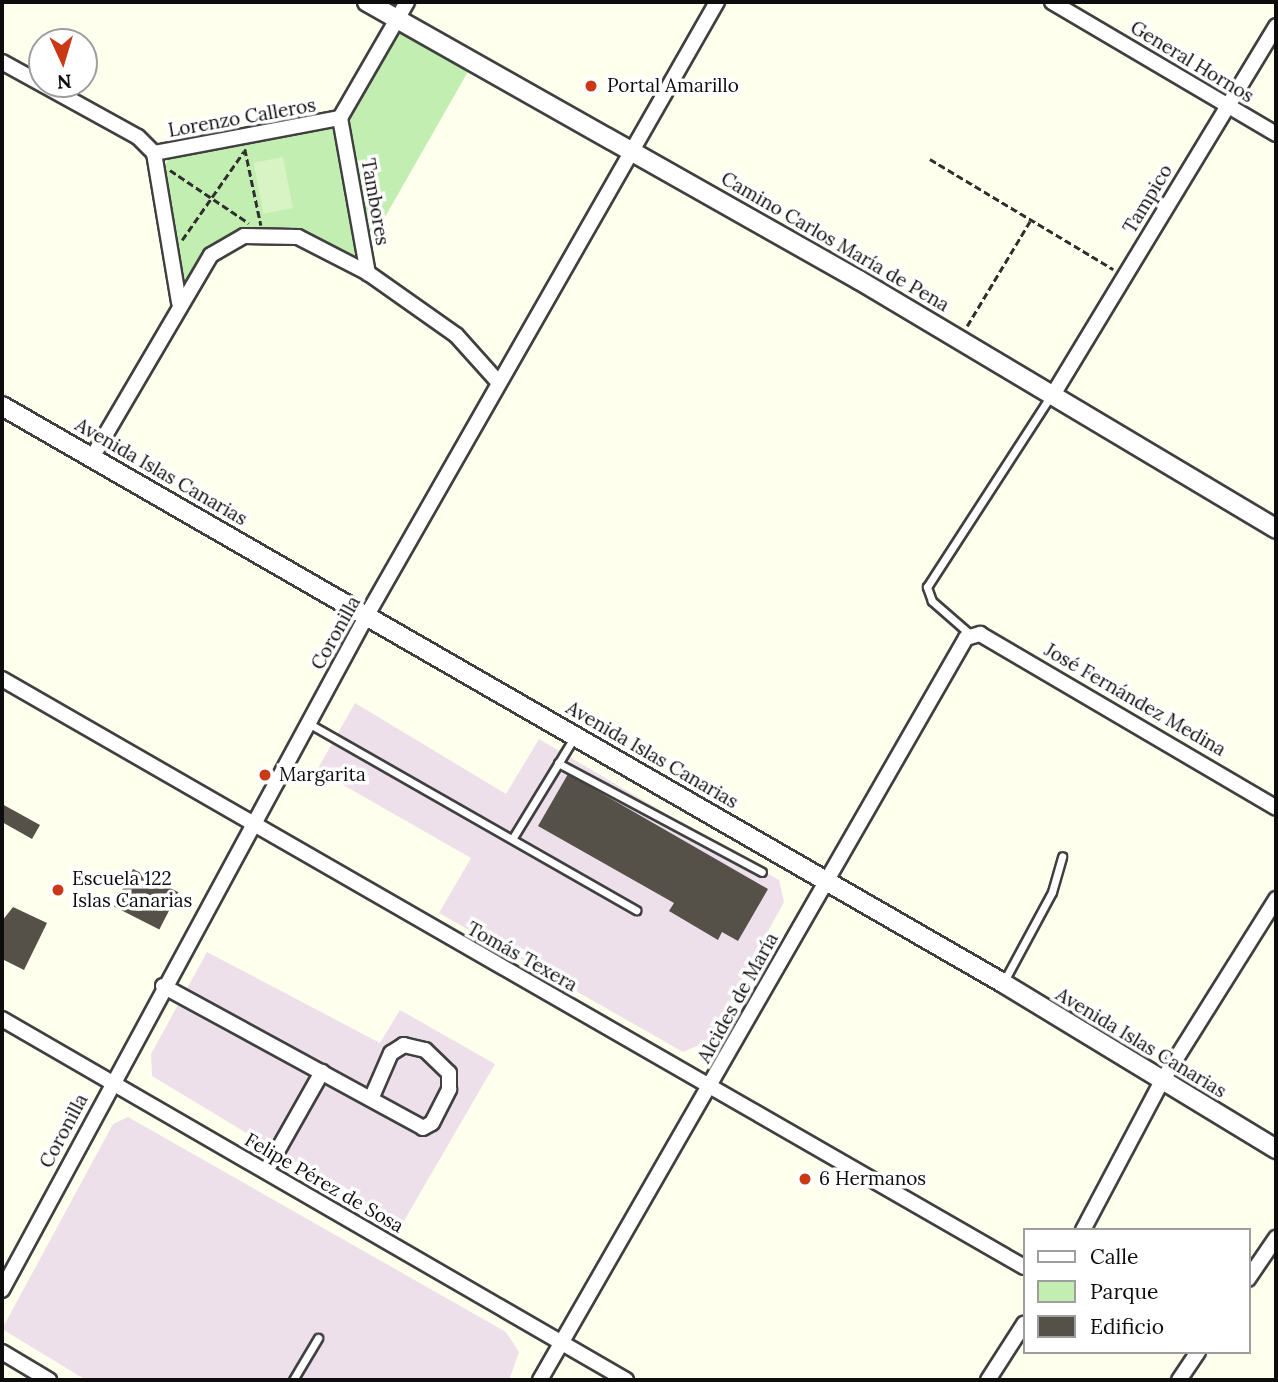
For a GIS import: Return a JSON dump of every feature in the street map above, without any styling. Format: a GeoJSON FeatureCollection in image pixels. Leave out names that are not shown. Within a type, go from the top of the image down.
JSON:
{"type":"FeatureCollection","features":[{"type":"Feature","properties":{"kind":"street","name":"Camino Carlos María de Pena"},"geometry":{"type":"LineString","coordinates":[[367,2],[632,149],[960,338],[1276,528]]}},
{"type":"Feature","properties":{"kind":"street","name":"Lorenzo Calleros"},"geometry":{"type":"LineString","coordinates":[[179,303],[155,156],[340,118],[407,2]]}},
{"type":"Feature","properties":{"kind":"street","name":"Coronilla"},"geometry":{"type":"LineString","coordinates":[[2,1290],[111,1082],[367,615],[717,2]]}},
{"type":"Feature","properties":{"kind":"street","name":"General Hornos"},"geometry":{"type":"LineString","coordinates":[[1052,2],[1276,134]]}},
{"type":"Feature","properties":{"kind":"street","name":"Tampico"},"geometry":{"type":"LineString","coordinates":[[1054,393],[1276,26]]}},
{"type":"Feature","properties":{"kind":"street"},"geometry":{"type":"LineString","coordinates":[[2,62],[138,137],[155,156]]}},
{"type":"Feature","properties":{"kind":"street","name":"Tambores"},"geometry":{"type":"LineString","coordinates":[[340,118],[368,273]]}},
{"type":"Feature","properties":{"kind":"street","name":"Tambores"},"geometry":{"type":"LineString","coordinates":[[179,303],[223,243],[263,233],[298,237],[368,273]]}},
{"type":"Feature","properties":{"kind":"street"},"geometry":{"type":"LineString","coordinates":[[368,273],[457,335],[499,383]]}},
{"type":"Feature","properties":{"kind":"street"},"geometry":{"type":"LineString","coordinates":[[93,456],[179,303]]}},
{"type":"Feature","properties":{"kind":"street","name":"Avenida Islas Canarias"},"geometry":{"type":"LineString","coordinates":[[2,406],[93,456],[1003,983],[1276,1149]]}},
{"type":"Feature","properties":{"kind":"street","name":"José Fernández Medina"},"geometry":{"type":"LineString","coordinates":[[971,635],[980,634],[1105,704],[1276,808]]}},
{"type":"Feature","properties":{"kind":"street","name":"Alcides de María"},"geometry":{"type":"LineString","coordinates":[[540,1380],[971,635]]}},
{"type":"Feature","properties":{"kind":"street","name":"Tomás Texera"},"geometry":{"type":"LineString","coordinates":[[2,679],[1023,1266]]}},
{"type":"Feature","properties":{"kind":"street"},"geometry":{"type":"LineString","coordinates":[[1084,1228],[1162,1081],[1274,907]]}},
{"type":"Feature","properties":{"kind":"street"},"geometry":{"type":"LineString","coordinates":[[163,986],[423,1128],[432,1124],[449,1089],[449,1073],[425,1050],[404,1045],[391,1053],[371,1099]]}},
{"type":"Feature","properties":{"kind":"street","name":"Felipe Pérez de Sosa"},"geometry":{"type":"LineString","coordinates":[[2,1020],[626,1380]]}},
{"type":"Feature","properties":{"kind":"street"},"geometry":{"type":"LineString","coordinates":[[266,1171],[322,1072]]}},
{"type":"Feature","properties":{"kind":"street"},"geometry":{"type":"LineString","coordinates":[[1250,1276],[1276,1238]]}},
{"type":"Feature","properties":{"kind":"street"},"geometry":{"type":"LineString","coordinates":[[988,1380],[1023,1326]]}},
{"type":"Feature","properties":{"kind":"street"},"geometry":{"type":"LineString","coordinates":[[2,1352],[49,1380]]}},
{"type":"Feature","properties":{"kind":"street"},"geometry":{"type":"LineString","coordinates":[[1179,1380],[1197,1354]]}},
{"type":"Feature","properties":{"kind":"lane"},"geometry":{"type":"LineString","coordinates":[[971,635],[932,601],[927,587],[1043,400],[1054,393]]}},
{"type":"Feature","properties":{"kind":"lane"},"geometry":{"type":"LineString","coordinates":[[308,723],[514,836],[636,910]]}},
{"type":"Feature","properties":{"kind":"lane"},"geometry":{"type":"LineString","coordinates":[[514,836],[575,735]]}},
{"type":"Feature","properties":{"kind":"lane"},"geometry":{"type":"LineString","coordinates":[[558,763],[762,872]]}},
{"type":"Feature","properties":{"kind":"lane"},"geometry":{"type":"LineString","coordinates":[[1003,983],[1052,892],[1062,856]]}},
{"type":"Feature","properties":{"kind":"lane"},"geometry":{"type":"LineString","coordinates":[[293,1380],[318,1338]]}},
{"type":"Feature","properties":{"kind":"path"},"geometry":{"type":"LineString","coordinates":[[171,255],[253,136]]}},
{"type":"Feature","properties":{"kind":"path"},"geometry":{"type":"LineString","coordinates":[[245,149],[263,233]]}},
{"type":"Feature","properties":{"kind":"path"},"geometry":{"type":"LineString","coordinates":[[155,156],[263,233]]}},
{"type":"Feature","properties":{"kind":"path"},"geometry":{"type":"LineString","coordinates":[[930,159],[1124,276]]}},
{"type":"Feature","properties":{"kind":"path"},"geometry":{"type":"LineString","coordinates":[[960,338],[1031,220]]}},
{"type":"Feature","properties":{"kind":"shaded area"},"geometry":{"type":"Polygon","coordinates":[[[355,703],[506,794],[539,739],[779,880],[784,902],[708,1041],[683,1052],[439,913],[471,858],[317,770],[355,703]]]}},
{"type":"Feature","properties":{"kind":"shaded area"},"geometry":{"type":"Polygon","coordinates":[[[207,952],[380,1043],[400,1010],[495,1064],[401,1226],[152,1076],[151,1054],[207,952]]]}},
{"type":"Feature","properties":{"kind":"shaded area"},"geometry":{"type":"Polygon","coordinates":[[[128,1117],[506,1332],[519,1352],[509,1380],[86,1380],[2,1329],[113,1124],[128,1117]]]}},
{"type":"Feature","properties":{"kind":"green space"},"geometry":{"type":"Polygon","coordinates":[[[402,28],[470,68],[377,231],[365,232],[348,119],[402,28]]]}},
{"type":"Feature","properties":{"kind":"green space"},"geometry":{"type":"Polygon","coordinates":[[[333,128],[357,256],[293,227],[265,227],[225,238],[185,280],[163,170],[168,159],[333,128]]]}},
{"type":"Feature","properties":{"kind":"green space"},"geometry":{"type":"Polygon","coordinates":[[[283,157],[293,208],[263,214],[254,163],[283,157]]]}},
{"type":"Feature","properties":{"kind":"building"},"geometry":{"type":"Polygon","coordinates":[[[568,774],[768,889],[738,941],[722,932],[718,940],[669,911],[674,903],[538,826],[568,774]]]}},
{"type":"Feature","properties":{"kind":"building"},"geometry":{"type":"Polygon","coordinates":[[[2,804],[40,825],[32,839],[2,822],[2,804]]]}},
{"type":"Feature","properties":{"kind":"building"},"geometry":{"type":"Polygon","coordinates":[[[133,869],[178,892],[159,930],[114,906],[133,869]]]}},
{"type":"Feature","properties":{"kind":"building"},"geometry":{"type":"Polygon","coordinates":[[[13,907],[47,923],[24,970],[2,959],[2,921],[13,907]]]}},
{"type":"Feature","properties":{"kind":"place","name":"Portal Amarillo"},"geometry":{"type":"Point","coordinates":[591,86]}},
{"type":"Feature","properties":{"kind":"place","name":"Margarita"},"geometry":{"type":"Point","coordinates":[265,775]}},
{"type":"Feature","properties":{"kind":"place","name":"Escuela 122 Islas Canarias"},"geometry":{"type":"Point","coordinates":[58,890]}},
{"type":"Feature","properties":{"kind":"place","name":"6 Hermanos"},"geometry":{"type":"Point","coordinates":[805,1179]}}]}
